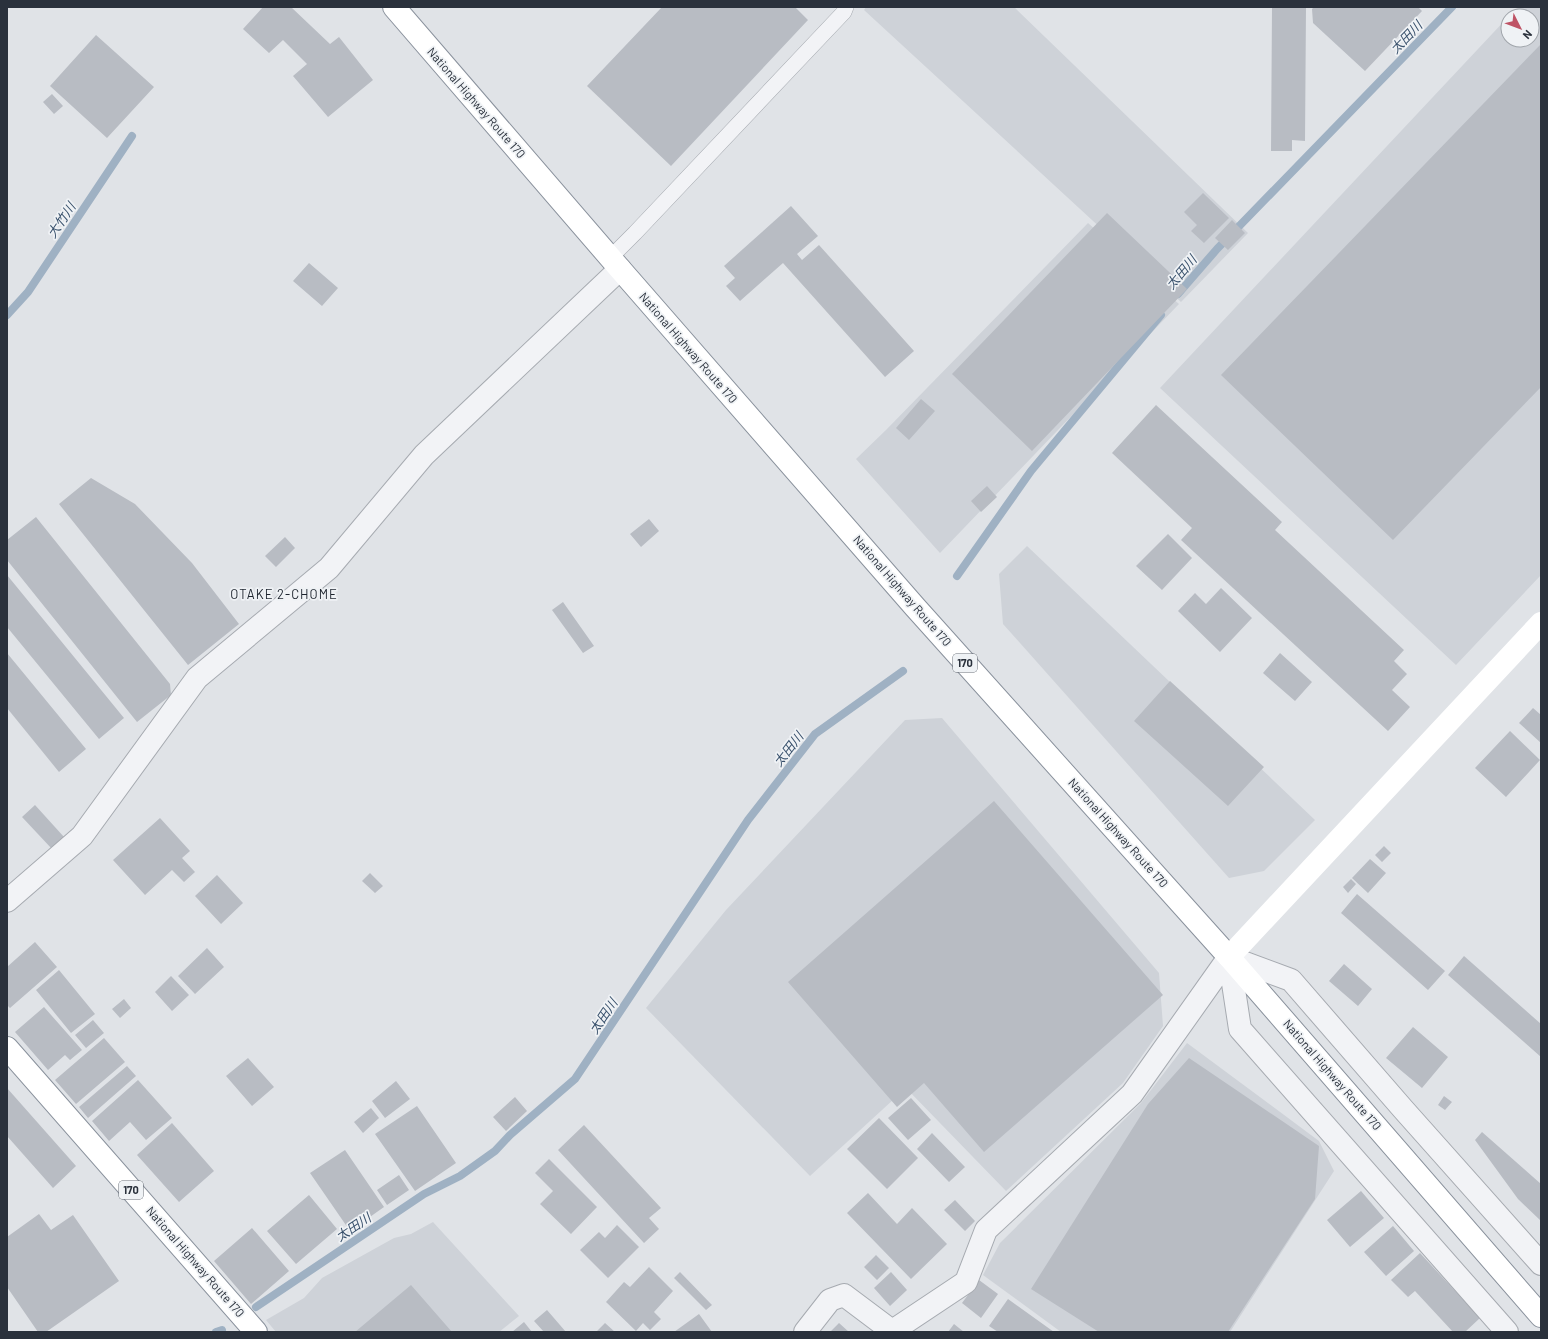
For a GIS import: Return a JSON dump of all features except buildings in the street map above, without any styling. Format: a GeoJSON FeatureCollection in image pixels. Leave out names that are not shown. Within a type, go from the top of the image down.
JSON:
{"type":"FeatureCollection","features":[{"type":"Feature","properties":{"kind":"main road","name":"National Highway Route 170"},"geometry":{"type":"LineString","coordinates":[[394,7],[615,264],[915,607],[1229,957],[1541,1316]]}},
{"type":"Feature","properties":{"kind":"main road"},"geometry":{"type":"LineString","coordinates":[[1229,957],[1541,623]]}},
{"type":"Feature","properties":{"kind":"main road","name":"National Highway Route 170"},"geometry":{"type":"LineString","coordinates":[[7,1048],[252,1331]]}},
{"type":"Feature","properties":{"kind":"street"},"geometry":{"type":"LineString","coordinates":[[7,902],[82,836],[197,678],[329,568],[424,455],[615,264]]}},
{"type":"Feature","properties":{"kind":"street"},"geometry":{"type":"LineString","coordinates":[[1229,957],[1291,980],[1541,1264]]}},
{"type":"Feature","properties":{"kind":"street"},"geometry":{"type":"LineString","coordinates":[[805,1332],[830,1300],[844,1295],[892,1331],[966,1282],[986,1230],[1132,1094],[1229,957]]}},
{"type":"Feature","properties":{"kind":"street"},"geometry":{"type":"LineString","coordinates":[[1229,957],[1240,1028],[1507,1332]]}},
{"type":"Feature","properties":{"kind":"lane"},"geometry":{"type":"LineString","coordinates":[[615,264],[635,234],[844,12],[846,7]]}},
{"type":"Feature","properties":{"kind":"shaded area"},"geometry":{"type":"Polygon","coordinates":[[[866,7],[1014,7],[1248,233],[1181,302],[864,10],[866,7]]]}},
{"type":"Feature","properties":{"kind":"shaded area"},"geometry":{"type":"Polygon","coordinates":[[[1541,7],[1541,575],[1456,665],[1160,388],[1500,26],[1500,48],[1540,48],[1540,8],[1517,8],[1541,7]]]}},
{"type":"Feature","properties":{"kind":"shaded area"},"geometry":{"type":"Polygon","coordinates":[[[1088,223],[1179,304],[940,553],[856,459],[1088,223]]]}},
{"type":"Feature","properties":{"kind":"shaded area"},"geometry":{"type":"Polygon","coordinates":[[[1027,546],[1315,820],[1264,871],[1229,878],[1003,624],[999,574],[1027,546]]]}},
{"type":"Feature","properties":{"kind":"shaded area"},"geometry":{"type":"Polygon","coordinates":[[[942,718],[1159,973],[1163,1026],[1123,1083],[1006,1191],[906,1088],[810,1176],[646,1008],[726,910],[905,720],[942,718]]]}},
{"type":"Feature","properties":{"kind":"shaded area"},"geometry":{"type":"Polygon","coordinates":[[[1187,1043],[1319,1141],[1334,1171],[1230,1332],[1061,1332],[983,1275],[1000,1243],[1141,1103],[1187,1043]]]}},
{"type":"Feature","properties":{"kind":"shaded area"},"geometry":{"type":"Polygon","coordinates":[[[433,1222],[519,1316],[499,1332],[276,1332],[266,1320],[304,1298],[322,1278],[394,1238],[411,1234],[433,1222]]]}},
{"type":"Feature","properties":{"kind":"waterway","name":"太田川"},"geometry":{"type":"LineString","coordinates":[[1178,294],[1217,249],[1452,7]]}},
{"type":"Feature","properties":{"kind":"waterway","name":"大竹川"},"geometry":{"type":"LineString","coordinates":[[7,315],[28,292],[132,136]]}},
{"type":"Feature","properties":{"kind":"waterway","name":"太田川"},"geometry":{"type":"LineString","coordinates":[[957,576],[1031,471],[1161,315]]}},
{"type":"Feature","properties":{"kind":"waterway","name":"太田川"},"geometry":{"type":"LineString","coordinates":[[256,1307],[424,1194],[460,1176],[495,1151],[510,1135],[575,1079],[748,820],[815,734],[903,671]]}},
{"type":"Feature","properties":{"kind":"waterway","name":"太田川"},"geometry":{"type":"LineString","coordinates":[[216,1332],[222,1330]]}},
{"type":"Feature","properties":{"kind":"district","name":"OTAKE 2-CHOME"},"geometry":{"type":"Point","coordinates":[284,594]}}]}
